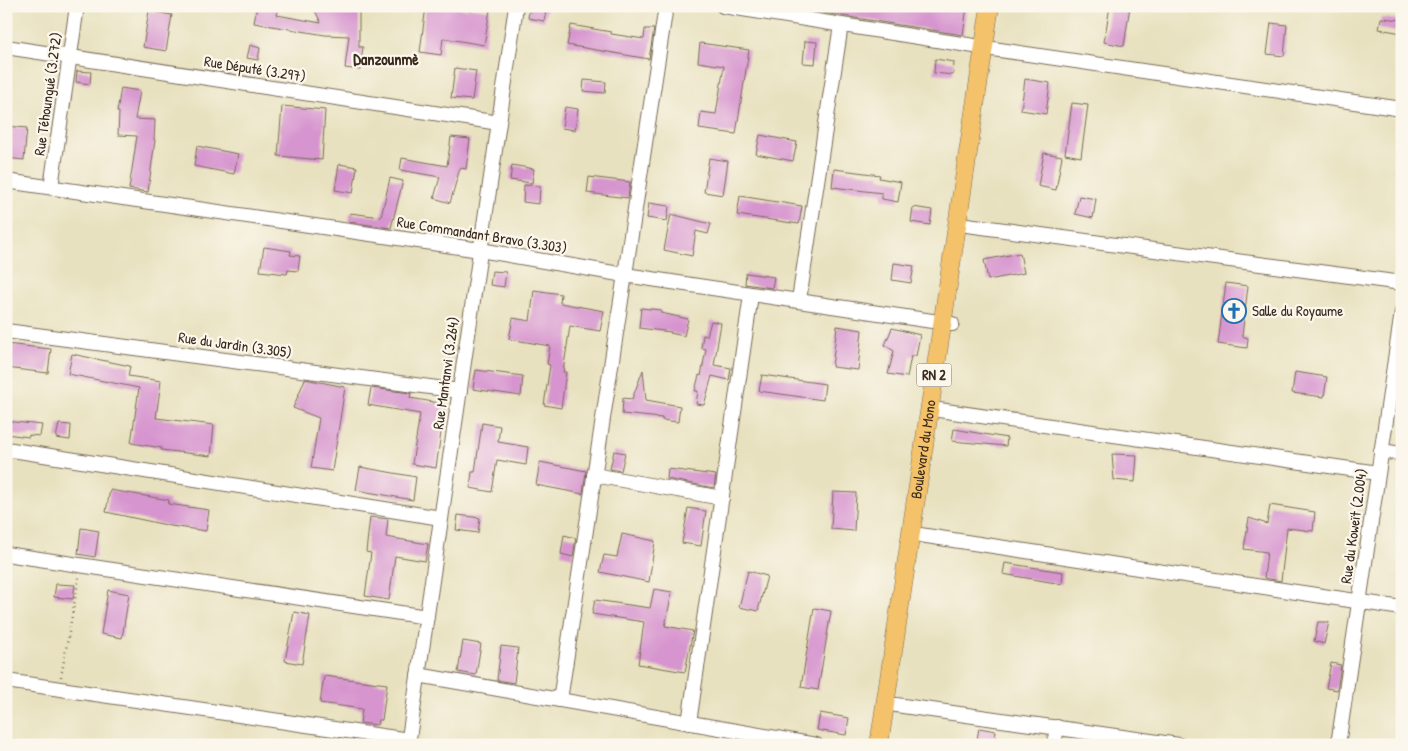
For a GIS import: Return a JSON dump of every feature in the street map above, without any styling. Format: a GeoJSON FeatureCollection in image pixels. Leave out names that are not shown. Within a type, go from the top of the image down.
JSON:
{"type":"FeatureCollection","features":[{"type":"Feature","properties":{"kind":"main road","name":"Boulevard du Mono"},"geometry":{"type":"LineString","coordinates":[[891,745],[939,410],[947,323],[967,225],[988,49],[990,6]]}},
{"type":"Feature","properties":{"kind":"main road","name":"Boulevard du Mono"},"geometry":{"type":"LineString","coordinates":[[879,745],[947,323],[988,49],[1000,6]]}},
{"type":"Feature","properties":{"kind":"street","name":"Rue Téhoungué (3.272)"},"geometry":{"type":"LineString","coordinates":[[51,187],[77,6]]}},
{"type":"Feature","properties":{"kind":"street","name":"Rue Mantanvi (3.264)"},"geometry":{"type":"LineString","coordinates":[[408,742],[516,6]]}},
{"type":"Feature","properties":{"kind":"street"},"geometry":{"type":"LineString","coordinates":[[560,700],[666,6]]}},
{"type":"Feature","properties":{"kind":"street"},"geometry":{"type":"LineString","coordinates":[[723,6],[988,49],[1402,109]]}},
{"type":"Feature","properties":{"kind":"street"},"geometry":{"type":"LineString","coordinates":[[799,300],[841,25]]}},
{"type":"Feature","properties":{"kind":"street","name":"Rue Député (3.297)"},"geometry":{"type":"LineString","coordinates":[[6,47],[499,123]]}},
{"type":"Feature","properties":{"kind":"street","name":"Rue Commandant Bravo (3.303)"},"geometry":{"type":"LineString","coordinates":[[6,181],[480,250],[751,295],[799,300],[947,323]]}},
{"type":"Feature","properties":{"kind":"street"},"geometry":{"type":"LineString","coordinates":[[967,225],[1402,283]]}},
{"type":"Feature","properties":{"kind":"street"},"geometry":{"type":"LineString","coordinates":[[689,722],[751,295]]}},
{"type":"Feature","properties":{"kind":"street","name":"Rue du Koweït (2.004)"},"geometry":{"type":"LineString","coordinates":[[1338,745],[1402,312]]}},
{"type":"Feature","properties":{"kind":"street","name":"Rue du Jardin (3.305)"},"geometry":{"type":"LineString","coordinates":[[6,331],[460,391]]}},
{"type":"Feature","properties":{"kind":"street"},"geometry":{"type":"LineString","coordinates":[[939,410],[1378,473]]}},
{"type":"Feature","properties":{"kind":"street"},"geometry":{"type":"LineString","coordinates":[[6,449],[441,518]]}},
{"type":"Feature","properties":{"kind":"street"},"geometry":{"type":"LineString","coordinates":[[1381,451],[1402,454]]}},
{"type":"Feature","properties":{"kind":"street"},"geometry":{"type":"LineString","coordinates":[[594,475],[722,498]]}},
{"type":"Feature","properties":{"kind":"street"},"geometry":{"type":"LineString","coordinates":[[920,535],[1402,608]]}},
{"type":"Feature","properties":{"kind":"street"},"geometry":{"type":"LineString","coordinates":[[6,554],[427,617]]}},
{"type":"Feature","properties":{"kind":"street"},"geometry":{"type":"LineString","coordinates":[[418,675],[816,745]]}},
{"type":"Feature","properties":{"kind":"street"},"geometry":{"type":"LineString","coordinates":[[6,681],[408,742]]}},
{"type":"Feature","properties":{"kind":"street"},"geometry":{"type":"LineString","coordinates":[[896,705],[1178,745]]}},
{"type":"Feature","properties":{"kind":"street"},"geometry":{"type":"LineString","coordinates":[[1054,745],[1057,727]]}},
{"type":"Feature","properties":{"kind":"path"},"geometry":{"type":"LineString","coordinates":[[59,689],[81,565]]}},
{"type":"Feature","properties":{"kind":"building"},"geometry":{"type":"Polygon","coordinates":[[[257,6],[279,6],[277,15],[321,23],[313,6],[359,6],[359,47],[363,47],[360,70],[345,68],[349,36],[325,35],[254,23],[257,6]]]}},
{"type":"Feature","properties":{"kind":"building"},"geometry":{"type":"Polygon","coordinates":[[[426,6],[467,9],[467,7],[490,10],[484,45],[443,38],[441,55],[420,52],[426,6]]]}},
{"type":"Feature","properties":{"kind":"building"},"geometry":{"type":"Polygon","coordinates":[[[530,6],[547,6],[544,21],[528,18],[530,6]]]}},
{"type":"Feature","properties":{"kind":"building"},"geometry":{"type":"Polygon","coordinates":[[[780,6],[967,6],[963,35],[780,6]]]}},
{"type":"Feature","properties":{"kind":"building"},"geometry":{"type":"Polygon","coordinates":[[[1110,6],[1130,6],[1124,46],[1104,42],[1110,6]]]}},
{"type":"Feature","properties":{"kind":"building"},"geometry":{"type":"Polygon","coordinates":[[[149,11],[172,15],[166,51],[143,47],[149,11]]]}},
{"type":"Feature","properties":{"kind":"building"},"geometry":{"type":"Polygon","coordinates":[[[1381,18],[1402,20],[1402,33],[1379,29],[1381,18]]]}},
{"type":"Feature","properties":{"kind":"building"},"geometry":{"type":"Polygon","coordinates":[[[1271,23],[1287,25],[1284,56],[1267,54],[1271,23]]]}},
{"type":"Feature","properties":{"kind":"building"},"geometry":{"type":"Polygon","coordinates":[[[571,25],[644,39],[645,29],[654,29],[649,59],[567,45],[571,25]]]}},
{"type":"Feature","properties":{"kind":"building"},"geometry":{"type":"Polygon","coordinates":[[[805,41],[817,42],[815,64],[803,63],[805,41]]]}},
{"type":"Feature","properties":{"kind":"building"},"geometry":{"type":"Polygon","coordinates":[[[700,43],[749,50],[736,134],[699,129],[701,112],[716,114],[724,66],[698,62],[700,43]]]}},
{"type":"Feature","properties":{"kind":"building"},"geometry":{"type":"Polygon","coordinates":[[[250,45],[260,48],[258,60],[247,58],[250,45]]]}},
{"type":"Feature","properties":{"kind":"building"},"geometry":{"type":"Polygon","coordinates":[[[935,59],[954,62],[953,75],[934,73],[935,59]]]}},
{"type":"Feature","properties":{"kind":"building"},"geometry":{"type":"Polygon","coordinates":[[[455,68],[476,71],[472,100],[451,98],[455,68]]]}},
{"type":"Feature","properties":{"kind":"building"},"geometry":{"type":"Polygon","coordinates":[[[77,71],[91,72],[90,84],[76,82],[77,71]]]}},
{"type":"Feature","properties":{"kind":"building"},"geometry":{"type":"Polygon","coordinates":[[[1025,79],[1050,83],[1046,114],[1021,110],[1025,79]]]}},
{"type":"Feature","properties":{"kind":"building"},"geometry":{"type":"Polygon","coordinates":[[[584,80],[606,82],[605,93],[583,91],[584,80]]]}},
{"type":"Feature","properties":{"kind":"building"},"geometry":{"type":"Polygon","coordinates":[[[121,88],[140,91],[135,119],[155,120],[155,140],[148,192],[129,189],[137,136],[118,135],[119,112],[117,112],[121,88]]]}},
{"type":"Feature","properties":{"kind":"building"},"geometry":{"type":"Polygon","coordinates":[[[1072,103],[1088,105],[1081,157],[1065,154],[1072,103]]]}},
{"type":"Feature","properties":{"kind":"building"},"geometry":{"type":"Polygon","coordinates":[[[282,106],[325,110],[322,160],[278,156],[282,106]]]}},
{"type":"Feature","properties":{"kind":"building"},"geometry":{"type":"Polygon","coordinates":[[[565,107],[578,109],[575,130],[562,128],[565,107]]]}},
{"type":"Feature","properties":{"kind":"building"},"geometry":{"type":"Polygon","coordinates":[[[6,126],[27,128],[24,160],[6,158],[6,126]]]}},
{"type":"Feature","properties":{"kind":"building"},"geometry":{"type":"Polygon","coordinates":[[[760,135],[797,142],[793,161],[756,154],[760,135]]]}},
{"type":"Feature","properties":{"kind":"building"},"geometry":{"type":"Polygon","coordinates":[[[451,137],[470,139],[466,169],[460,168],[450,203],[434,198],[440,177],[400,170],[402,158],[447,166],[451,137]]]}},
{"type":"Feature","properties":{"kind":"building"},"geometry":{"type":"Polygon","coordinates":[[[197,146],[238,154],[234,174],[194,166],[197,146]]]}},
{"type":"Feature","properties":{"kind":"building"},"geometry":{"type":"Polygon","coordinates":[[[1044,153],[1062,156],[1056,190],[1038,186],[1044,153]]]}},
{"type":"Feature","properties":{"kind":"building"},"geometry":{"type":"Polygon","coordinates":[[[709,158],[728,161],[723,195],[704,192],[709,158]]]}},
{"type":"Feature","properties":{"kind":"building"},"geometry":{"type":"Polygon","coordinates":[[[339,164],[357,167],[353,193],[335,190],[339,164]]]}},
{"type":"Feature","properties":{"kind":"building"},"geometry":{"type":"Polygon","coordinates":[[[512,165],[534,169],[532,183],[510,180],[512,165]]]}},
{"type":"Feature","properties":{"kind":"building"},"geometry":{"type":"Polygon","coordinates":[[[834,169],[880,175],[879,178],[901,182],[898,202],[882,199],[882,193],[832,187],[834,169]]]}},
{"type":"Feature","properties":{"kind":"building"},"geometry":{"type":"Polygon","coordinates":[[[589,177],[630,182],[628,198],[587,193],[589,177]]]}},
{"type":"Feature","properties":{"kind":"building"},"geometry":{"type":"Polygon","coordinates":[[[390,178],[403,181],[391,228],[349,222],[350,213],[381,217],[390,178]]]}},
{"type":"Feature","properties":{"kind":"building"},"geometry":{"type":"Polygon","coordinates":[[[524,185],[540,186],[539,204],[523,202],[524,185]]]}},
{"type":"Feature","properties":{"kind":"building"},"geometry":{"type":"Polygon","coordinates":[[[740,196],[802,206],[799,224],[737,215],[740,196]]]}},
{"type":"Feature","properties":{"kind":"building"},"geometry":{"type":"Polygon","coordinates":[[[1079,196],[1096,199],[1093,218],[1075,214],[1079,196]]]}},
{"type":"Feature","properties":{"kind":"building"},"geometry":{"type":"Polygon","coordinates":[[[649,203],[669,206],[667,221],[647,218],[649,203]]]}},
{"type":"Feature","properties":{"kind":"building"},"geometry":{"type":"Polygon","coordinates":[[[913,207],[932,210],[930,225],[911,222],[913,207]]]}},
{"type":"Feature","properties":{"kind":"building"},"geometry":{"type":"Polygon","coordinates":[[[671,214],[711,224],[708,234],[696,231],[692,256],[664,250],[671,214]]]}},
{"type":"Feature","properties":{"kind":"building"},"geometry":{"type":"Polygon","coordinates":[[[264,247],[291,251],[290,255],[300,256],[298,271],[288,270],[287,274],[260,271],[264,247]]]}},
{"type":"Feature","properties":{"kind":"building"},"geometry":{"type":"Polygon","coordinates":[[[1020,253],[1024,273],[988,280],[984,260],[1020,253]]]}},
{"type":"Feature","properties":{"kind":"building"},"geometry":{"type":"Polygon","coordinates":[[[894,263],[914,266],[911,283],[892,280],[894,263]]]}},
{"type":"Feature","properties":{"kind":"building"},"geometry":{"type":"Polygon","coordinates":[[[492,271],[506,272],[504,287],[490,285],[492,271]]]}},
{"type":"Feature","properties":{"kind":"building"},"geometry":{"type":"Polygon","coordinates":[[[746,273],[774,277],[772,288],[745,284],[746,273]]]}},
{"type":"Feature","properties":{"kind":"building","name":"Salle du Royaume"},"geometry":{"type":"Polygon","coordinates":[[[1226,283],[1248,286],[1242,336],[1248,338],[1247,348],[1218,344],[1226,283]]]}},
{"type":"Feature","properties":{"kind":"building"},"geometry":{"type":"Polygon","coordinates":[[[534,290],[561,294],[560,303],[604,311],[600,331],[570,326],[563,372],[566,372],[561,408],[544,405],[550,365],[547,364],[550,346],[509,339],[513,318],[530,321],[534,290]]]}},
{"type":"Feature","properties":{"kind":"building"},"geometry":{"type":"Polygon","coordinates":[[[641,308],[661,310],[661,313],[688,319],[684,336],[671,332],[639,328],[641,308]]]}},
{"type":"Feature","properties":{"kind":"building"},"geometry":{"type":"Polygon","coordinates":[[[711,321],[721,323],[714,365],[731,368],[729,380],[712,376],[704,405],[696,404],[698,391],[695,391],[699,375],[701,376],[706,349],[701,348],[703,335],[707,336],[711,321]]]}},
{"type":"Feature","properties":{"kind":"building"},"geometry":{"type":"Polygon","coordinates":[[[837,326],[862,330],[858,370],[832,367],[837,326]]]}},
{"type":"Feature","properties":{"kind":"building"},"geometry":{"type":"Polygon","coordinates":[[[892,328],[920,335],[916,356],[911,356],[907,377],[888,374],[894,351],[885,345],[892,328]]]}},
{"type":"Feature","properties":{"kind":"building"},"geometry":{"type":"Polygon","coordinates":[[[6,344],[51,349],[48,373],[6,368],[6,344]]]}},
{"type":"Feature","properties":{"kind":"building"},"geometry":{"type":"Polygon","coordinates":[[[72,354],[130,366],[128,376],[161,381],[156,418],[214,425],[211,456],[161,450],[162,448],[131,443],[139,388],[68,374],[72,354]]]}},
{"type":"Feature","properties":{"kind":"building"},"geometry":{"type":"Polygon","coordinates":[[[476,370],[523,376],[521,396],[473,389],[476,370]]]}},
{"type":"Feature","properties":{"kind":"building"},"geometry":{"type":"Polygon","coordinates":[[[643,370],[646,400],[680,406],[678,422],[662,420],[662,418],[622,414],[623,398],[632,399],[643,370]]]}},
{"type":"Feature","properties":{"kind":"building"},"geometry":{"type":"Polygon","coordinates":[[[1295,372],[1327,377],[1324,397],[1292,393],[1295,372]]]}},
{"type":"Feature","properties":{"kind":"building"},"geometry":{"type":"Polygon","coordinates":[[[762,375],[825,384],[823,400],[759,391],[762,375]]]}},
{"type":"Feature","properties":{"kind":"building"},"geometry":{"type":"Polygon","coordinates":[[[305,379],[345,387],[332,471],[311,468],[319,418],[293,408],[305,379]]]}},
{"type":"Feature","properties":{"kind":"building"},"geometry":{"type":"Polygon","coordinates":[[[371,388],[411,393],[410,398],[445,404],[436,468],[412,464],[420,414],[368,405],[371,388]]]}},
{"type":"Feature","properties":{"kind":"building"},"geometry":{"type":"Polygon","coordinates":[[[6,421],[42,425],[40,436],[29,435],[29,437],[6,434],[6,421]]]}},
{"type":"Feature","properties":{"kind":"building"},"geometry":{"type":"Polygon","coordinates":[[[482,423],[500,426],[498,442],[528,447],[526,465],[497,460],[492,492],[470,488],[472,472],[475,472],[482,423]]]}},
{"type":"Feature","properties":{"kind":"building"},"geometry":{"type":"Polygon","coordinates":[[[59,424],[71,425],[70,440],[56,438],[59,424]]]}},
{"type":"Feature","properties":{"kind":"building"},"geometry":{"type":"Polygon","coordinates":[[[954,429],[1007,438],[1006,446],[952,441],[954,429]]]}},
{"type":"Feature","properties":{"kind":"building"},"geometry":{"type":"Polygon","coordinates":[[[614,451],[625,453],[621,471],[610,469],[614,451]]]}},
{"type":"Feature","properties":{"kind":"building"},"geometry":{"type":"Polygon","coordinates":[[[1112,454],[1137,455],[1135,482],[1114,480],[1112,454]]]}},
{"type":"Feature","properties":{"kind":"building"},"geometry":{"type":"Polygon","coordinates":[[[540,462],[586,471],[583,494],[536,485],[540,462]]]}},
{"type":"Feature","properties":{"kind":"building"},"geometry":{"type":"Polygon","coordinates":[[[360,467],[416,477],[413,500],[356,490],[360,467]]]}},
{"type":"Feature","properties":{"kind":"building"},"geometry":{"type":"Polygon","coordinates":[[[668,469],[716,475],[714,488],[667,479],[668,469]]]}},
{"type":"Feature","properties":{"kind":"building"},"geometry":{"type":"Polygon","coordinates":[[[110,490],[169,500],[168,504],[209,510],[206,531],[171,526],[106,512],[110,490]]]}},
{"type":"Feature","properties":{"kind":"building"},"geometry":{"type":"Polygon","coordinates":[[[833,492],[856,493],[854,531],[831,529],[833,492]]]}},
{"type":"Feature","properties":{"kind":"building"},"geometry":{"type":"Polygon","coordinates":[[[1270,505],[1315,512],[1313,531],[1287,528],[1281,581],[1264,578],[1267,552],[1244,549],[1249,518],[1267,524],[1270,505]]]}},
{"type":"Feature","properties":{"kind":"building"},"geometry":{"type":"Polygon","coordinates":[[[688,508],[706,511],[701,546],[682,543],[688,508]]]}},
{"type":"Feature","properties":{"kind":"building"},"geometry":{"type":"Polygon","coordinates":[[[458,515],[480,518],[478,533],[456,530],[458,515]]]}},
{"type":"Feature","properties":{"kind":"building"},"geometry":{"type":"Polygon","coordinates":[[[370,517],[388,519],[386,537],[428,544],[425,561],[395,556],[389,600],[365,596],[371,553],[366,552],[370,517]]]}},
{"type":"Feature","properties":{"kind":"building"},"geometry":{"type":"Polygon","coordinates":[[[81,528],[99,531],[95,557],[78,554],[81,528]]]}},
{"type":"Feature","properties":{"kind":"building"},"geometry":{"type":"Polygon","coordinates":[[[622,534],[655,541],[649,582],[600,572],[604,555],[617,557],[622,534]]]}},
{"type":"Feature","properties":{"kind":"building"},"geometry":{"type":"Polygon","coordinates":[[[564,535],[576,538],[573,557],[561,554],[564,535]]]}},
{"type":"Feature","properties":{"kind":"building"},"geometry":{"type":"Polygon","coordinates":[[[1005,563],[1063,572],[1062,584],[1003,574],[1005,563]]]}},
{"type":"Feature","properties":{"kind":"building"},"geometry":{"type":"Polygon","coordinates":[[[748,571],[767,576],[758,611],[739,607],[748,571]]]}},
{"type":"Feature","properties":{"kind":"building"},"geometry":{"type":"Polygon","coordinates":[[[56,584],[75,585],[73,599],[54,597],[56,584]]]}},
{"type":"Feature","properties":{"kind":"building"},"geometry":{"type":"Polygon","coordinates":[[[654,589],[672,592],[665,626],[693,631],[685,672],[638,664],[644,622],[592,614],[595,600],[650,608],[654,589]]]}},
{"type":"Feature","properties":{"kind":"building"},"geometry":{"type":"Polygon","coordinates":[[[108,590],[129,594],[122,638],[101,634],[108,590]]]}},
{"type":"Feature","properties":{"kind":"building"},"geometry":{"type":"Polygon","coordinates":[[[814,608],[831,611],[818,690],[801,687],[814,608]]]}},
{"type":"Feature","properties":{"kind":"building"},"geometry":{"type":"Polygon","coordinates":[[[294,612],[310,615],[302,664],[285,661],[294,612]]]}},
{"type":"Feature","properties":{"kind":"building"},"geometry":{"type":"Polygon","coordinates":[[[1318,622],[1329,622],[1324,644],[1314,641],[1318,622]]]}},
{"type":"Feature","properties":{"kind":"building"},"geometry":{"type":"Polygon","coordinates":[[[463,641],[481,644],[476,675],[458,672],[463,641]]]}},
{"type":"Feature","properties":{"kind":"building"},"geometry":{"type":"Polygon","coordinates":[[[501,646],[518,648],[514,683],[497,680],[501,646]]]}},
{"type":"Feature","properties":{"kind":"building"},"geometry":{"type":"Polygon","coordinates":[[[1331,663],[1341,665],[1337,690],[1326,688],[1331,663]]]}},
{"type":"Feature","properties":{"kind":"building"},"geometry":{"type":"Polygon","coordinates":[[[324,676],[387,684],[382,720],[378,720],[377,725],[360,723],[362,709],[320,703],[324,676]]]}},
{"type":"Feature","properties":{"kind":"building"},"geometry":{"type":"Polygon","coordinates":[[[820,713],[849,718],[846,735],[817,730],[820,713]]]}},
{"type":"Feature","properties":{"kind":"building"},"geometry":{"type":"Polygon","coordinates":[[[979,728],[996,731],[994,745],[976,745],[979,728]]]}},
{"type":"Feature","properties":{"kind":"place","name":"Salle du Royaume"},"geometry":{"type":"Point","coordinates":[1234,311]}},
{"type":"Feature","properties":{"kind":"district","name":"Danzounmè"},"geometry":{"type":"Point","coordinates":[386,59]}}]}
